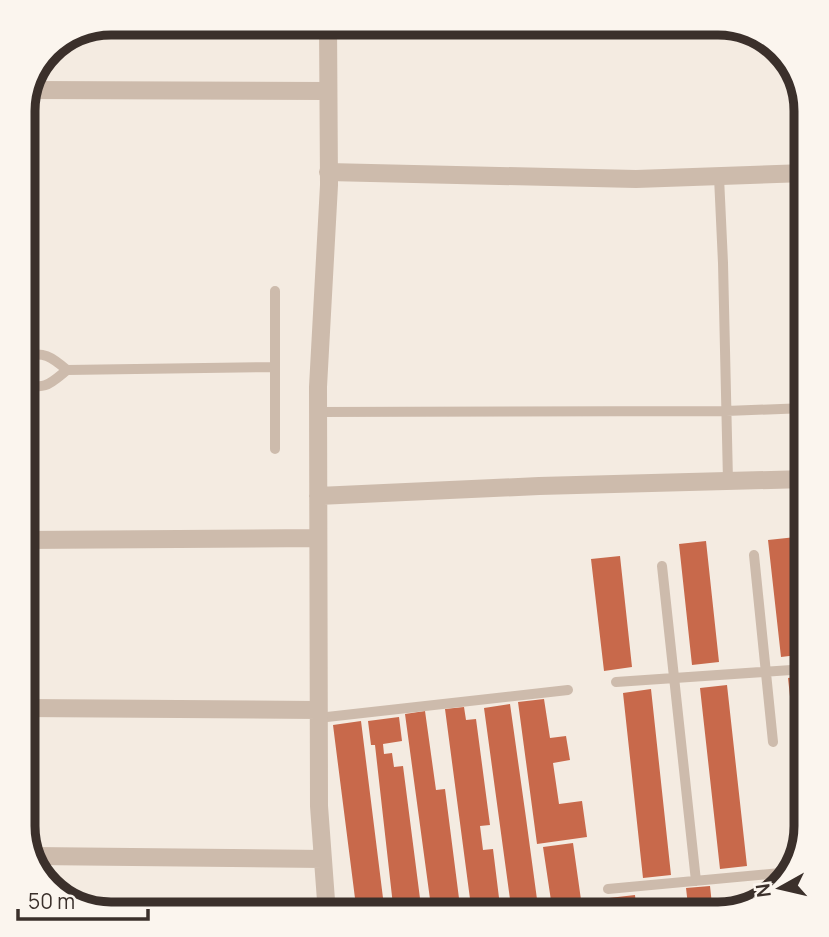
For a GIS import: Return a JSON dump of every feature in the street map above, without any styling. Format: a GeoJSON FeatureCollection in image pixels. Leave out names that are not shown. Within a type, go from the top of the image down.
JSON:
{"type":"FeatureCollection","features":[{"type":"Feature","properties":{"kind":"street"},"geometry":{"type":"LineString","coordinates":[[326,902],[319,806],[318,412],[328,172],[328,35]]}},
{"type":"Feature","properties":{"kind":"street"},"geometry":{"type":"LineString","coordinates":[[38,90],[327,91]]}},
{"type":"Feature","properties":{"kind":"street"},"geometry":{"type":"LineString","coordinates":[[328,172],[636,179],[794,174]]}},
{"type":"Feature","properties":{"kind":"street"},"geometry":{"type":"LineString","coordinates":[[318,496],[539,486],[794,479]]}},
{"type":"Feature","properties":{"kind":"street"},"geometry":{"type":"LineString","coordinates":[[35,540],[318,538]]}},
{"type":"Feature","properties":{"kind":"street"},"geometry":{"type":"LineString","coordinates":[[35,708],[318,714]]}},
{"type":"Feature","properties":{"kind":"street"},"geometry":{"type":"LineString","coordinates":[[41,856],[323,859]]}},
{"type":"Feature","properties":{"kind":"lane"},"geometry":{"type":"LineString","coordinates":[[719,177],[728,481]]}},
{"type":"Feature","properties":{"kind":"lane"},"geometry":{"type":"LineString","coordinates":[[275,291],[275,449]]}},
{"type":"Feature","properties":{"kind":"lane"},"geometry":{"type":"LineString","coordinates":[[35,355],[50,355],[67,370]]}},
{"type":"Feature","properties":{"kind":"lane"},"geometry":{"type":"LineString","coordinates":[[35,387],[45,386],[67,370],[275,367]]}},
{"type":"Feature","properties":{"kind":"lane"},"geometry":{"type":"LineString","coordinates":[[318,412],[794,408]]}},
{"type":"Feature","properties":{"kind":"lane"},"geometry":{"type":"LineString","coordinates":[[754,555],[773,742]]}},
{"type":"Feature","properties":{"kind":"lane"},"geometry":{"type":"LineString","coordinates":[[662,566],[696,881]]}},
{"type":"Feature","properties":{"kind":"lane"},"geometry":{"type":"LineString","coordinates":[[617,682],[794,670]]}},
{"type":"Feature","properties":{"kind":"lane"},"geometry":{"type":"LineString","coordinates":[[318,714],[568,691]]}},
{"type":"Feature","properties":{"kind":"lane"},"geometry":{"type":"LineString","coordinates":[[608,889],[745,876]]}},
{"type":"Feature","properties":{"kind":"building"},"geometry":{"type":"Polygon","coordinates":[[[794,537],[794,655],[781,657],[768,540],[794,537]]]}},
{"type":"Feature","properties":{"kind":"building"},"geometry":{"type":"Polygon","coordinates":[[[706,541],[719,662],[692,665],[679,544],[706,541]]]}},
{"type":"Feature","properties":{"kind":"building"},"geometry":{"type":"Polygon","coordinates":[[[620,556],[632,667],[604,671],[591,559],[620,556]]]}},
{"type":"Feature","properties":{"kind":"building"},"geometry":{"type":"Polygon","coordinates":[[[794,677],[794,734],[788,678],[794,677]]]}},
{"type":"Feature","properties":{"kind":"building"},"geometry":{"type":"Polygon","coordinates":[[[727,685],[745,866],[720,869],[700,688],[727,685]]]}},
{"type":"Feature","properties":{"kind":"building"},"geometry":{"type":"Polygon","coordinates":[[[651,689],[671,875],[643,878],[623,693],[651,689]]]}},
{"type":"Feature","properties":{"kind":"building"},"geometry":{"type":"Polygon","coordinates":[[[544,699],[550,738],[566,736],[570,760],[553,763],[559,804],[582,801],[587,837],[537,844],[518,702],[544,699]]]}},
{"type":"Feature","properties":{"kind":"building"},"geometry":{"type":"Polygon","coordinates":[[[510,704],[537,902],[510,902],[484,708],[510,704]]]}},
{"type":"Feature","properties":{"kind":"building"},"geometry":{"type":"Polygon","coordinates":[[[464,707],[466,720],[476,719],[490,825],[480,826],[483,850],[493,849],[500,902],[470,902],[445,709],[464,707]]]}},
{"type":"Feature","properties":{"kind":"building"},"geometry":{"type":"Polygon","coordinates":[[[425,711],[436,790],[445,789],[459,902],[430,902],[405,714],[425,711]]]}},
{"type":"Feature","properties":{"kind":"building"},"geometry":{"type":"Polygon","coordinates":[[[399,717],[402,741],[383,744],[384,754],[392,753],[394,767],[403,766],[420,902],[393,902],[375,745],[371,745],[368,721],[399,717]]]}},
{"type":"Feature","properties":{"kind":"building"},"geometry":{"type":"Polygon","coordinates":[[[361,721],[384,902],[355,902],[333,725],[361,721]]]}},
{"type":"Feature","properties":{"kind":"building"},"geometry":{"type":"Polygon","coordinates":[[[573,843],[581,902],[551,902],[543,847],[573,843]]]}},
{"type":"Feature","properties":{"kind":"building"},"geometry":{"type":"Polygon","coordinates":[[[710,886],[712,902],[688,902],[686,888],[710,886]]]}},
{"type":"Feature","properties":{"kind":"building"},"geometry":{"type":"Polygon","coordinates":[[[635,895],[636,902],[610,902],[609,898],[635,895]]]}}]}
